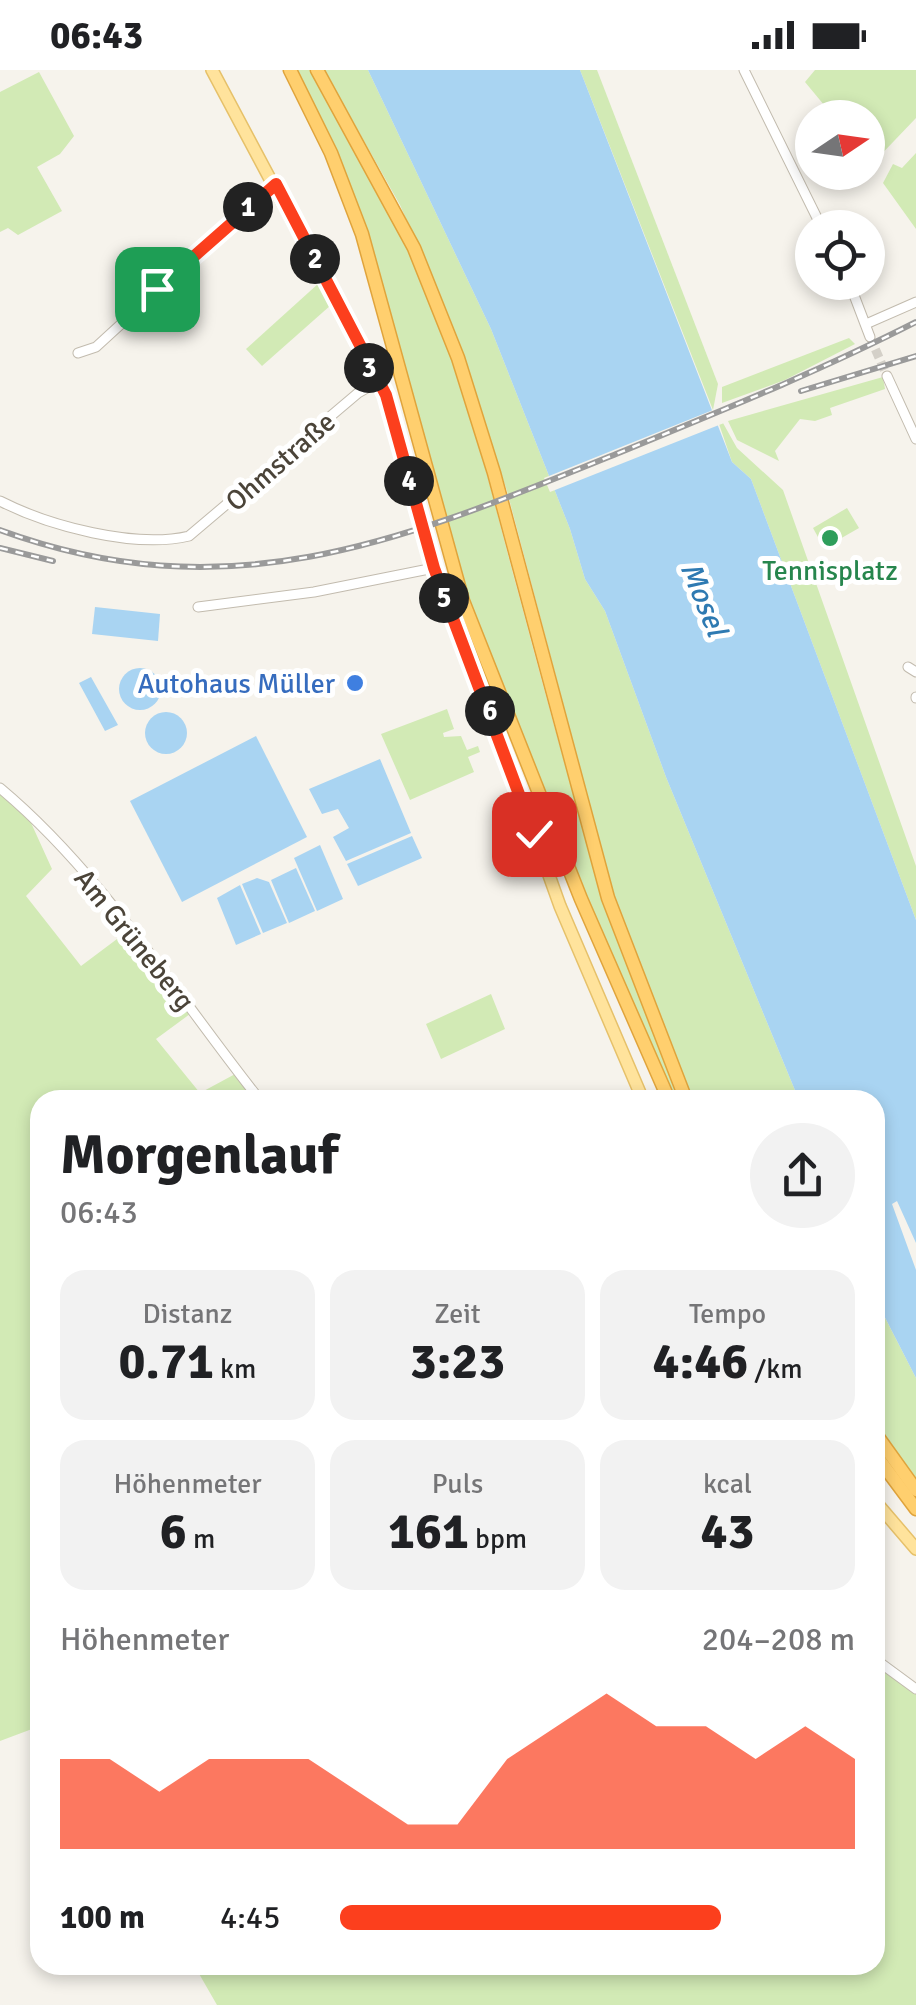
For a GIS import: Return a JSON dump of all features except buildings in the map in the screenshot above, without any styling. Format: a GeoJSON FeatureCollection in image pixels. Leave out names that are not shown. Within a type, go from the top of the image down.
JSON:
{"type":"FeatureCollection","features":[{"type":"Feature","properties":{"kind":"highway"},"geometry":{"type":"LineString","coordinates":[[290,70],[331,152],[362,234],[469,616],[611,971],[665,1090]]}},
{"type":"Feature","properties":{"kind":"highway"},"geometry":{"type":"LineString","coordinates":[[317,70],[414,248],[458,358],[494,472],[608,898],[682,1090]]}},
{"type":"Feature","properties":{"kind":"highway"},"geometry":{"type":"LineString","coordinates":[[885,1447],[916,1490]]}},
{"type":"Feature","properties":{"kind":"highway"},"geometry":{"type":"LineString","coordinates":[[885,1467],[916,1509]]}},
{"type":"Feature","properties":{"kind":"main road"},"geometry":{"type":"LineString","coordinates":[[212,70],[379,380],[434,568],[478,676],[560,906],[639,1090]]}},
{"type":"Feature","properties":{"kind":"main road"},"geometry":{"type":"LineString","coordinates":[[885,1513],[916,1549]]}},
{"type":"Feature","properties":{"kind":"street"},"geometry":{"type":"LineString","coordinates":[[744,70],[813,210]]}},
{"type":"Feature","properties":{"kind":"street"},"geometry":{"type":"LineString","coordinates":[[78,353],[96,348],[276,184]]}},
{"type":"Feature","properties":{"kind":"street"},"geometry":{"type":"LineString","coordinates":[[856,300],[870,338]]}},
{"type":"Feature","properties":{"kind":"street"},"geometry":{"type":"LineString","coordinates":[[866,324],[916,302]]}},
{"type":"Feature","properties":{"kind":"street"},"geometry":{"type":"LineString","coordinates":[[887,376],[916,439]]}},
{"type":"Feature","properties":{"kind":"street","name":"Ohmstraße"},"geometry":{"type":"LineString","coordinates":[[0,501],[70,530],[179,538],[200,532],[358,392],[379,380]]}},
{"type":"Feature","properties":{"kind":"street"},"geometry":{"type":"LineString","coordinates":[[198,607],[314,592],[434,568]]}},
{"type":"Feature","properties":{"kind":"street","name":"Am Grüneberg"},"geometry":{"type":"LineString","coordinates":[[0,788],[30,813],[86,877],[252,1090]]}},
{"type":"Feature","properties":{"kind":"street"},"geometry":{"type":"LineString","coordinates":[[885,1667],[916,1689]]}},
{"type":"Feature","properties":{"kind":"green space"},"geometry":{"type":"Polygon","coordinates":[[[297,70],[311,70],[408,250],[435,312],[461,383],[592,854],[632,978],[676,1090],[671,1090],[623,983],[487,649],[459,566],[390,314],[326,131],[297,70]]]}},
{"type":"Feature","properties":{"kind":"green space"},"geometry":{"type":"Polygon","coordinates":[[[324,70],[368,70],[491,329],[570,529],[585,579],[605,611],[666,777],[795,1090],[687,1090],[681,1076],[615,901],[507,491],[450,319],[400,205],[324,70]]]}},
{"type":"Feature","properties":{"kind":"green space"},"geometry":{"type":"Polygon","coordinates":[[[580,70],[597,70],[718,384],[713,410],[580,70]]]}},
{"type":"Feature","properties":{"kind":"green space"},"geometry":{"type":"Polygon","coordinates":[[[815,70],[916,70],[916,118],[885,150],[885,100],[820,100],[805,82],[815,70]]]}},
{"type":"Feature","properties":{"kind":"green space"},"geometry":{"type":"Polygon","coordinates":[[[39,72],[74,136],[60,154],[37,167],[62,211],[18,235],[8,228],[0,232],[0,92],[39,72]]]}},
{"type":"Feature","properties":{"kind":"green space"},"geometry":{"type":"Polygon","coordinates":[[[916,153],[916,229],[885,186],[893,164],[902,168],[916,153]]]}},
{"type":"Feature","properties":{"kind":"green space"},"geometry":{"type":"Polygon","coordinates":[[[319,283],[331,305],[262,366],[246,349],[319,283]]]}},
{"type":"Feature","properties":{"kind":"green space"},"geometry":{"type":"Polygon","coordinates":[[[849,338],[855,344],[785,380],[722,403],[722,387],[849,338]]]}},
{"type":"Feature","properties":{"kind":"green space"},"geometry":{"type":"Polygon","coordinates":[[[883,377],[885,389],[830,408],[832,415],[815,421],[800,419],[775,451],[779,461],[737,440],[728,421],[883,377]]]}},
{"type":"Feature","properties":{"kind":"green space"},"geometry":{"type":"Polygon","coordinates":[[[723,423],[737,448],[783,490],[916,866],[916,920],[751,479],[732,462],[719,424],[723,423]]]}},
{"type":"Feature","properties":{"kind":"green space","name":"Tennisplatz"},"geometry":{"type":"Polygon","coordinates":[[[847,508],[859,528],[824,548],[813,528],[847,508]]]}},
{"type":"Feature","properties":{"kind":"green space"},"geometry":{"type":"Polygon","coordinates":[[[447,709],[454,729],[443,733],[444,737],[461,736],[467,750],[478,746],[480,752],[468,757],[474,772],[410,800],[381,734],[447,709]]]}},
{"type":"Feature","properties":{"kind":"green space"},"geometry":{"type":"Polygon","coordinates":[[[0,792],[27,814],[52,869],[26,896],[81,966],[125,933],[190,1014],[156,1039],[198,1090],[30,1090],[30,1730],[0,1741],[0,792]]]}},
{"type":"Feature","properties":{"kind":"green space"},"geometry":{"type":"Polygon","coordinates":[[[491,994],[505,1029],[441,1059],[426,1024],[491,994]]]}},
{"type":"Feature","properties":{"kind":"green space"},"geometry":{"type":"Polygon","coordinates":[[[237,1073],[250,1090],[206,1090],[237,1073]]]}},
{"type":"Feature","properties":{"kind":"green space"},"geometry":{"type":"Polygon","coordinates":[[[885,1318],[916,1378],[916,1478],[885,1436],[885,1318]]]}},
{"type":"Feature","properties":{"kind":"green space"},"geometry":{"type":"Polygon","coordinates":[[[885,1666],[916,1686],[916,2005],[217,2005],[200,1975],[885,1975],[885,1666]]]}},
{"type":"Feature","properties":{"kind":"water","name":"Mosel"},"geometry":{"type":"Polygon","coordinates":[[[368,70],[580,70],[732,462],[751,479],[916,920],[916,1243],[897,1201],[892,1204],[916,1270],[916,1378],[885,1318],[885,1090],[795,1090],[666,777],[605,611],[585,579],[570,529],[491,329],[368,70]]]}},
{"type":"Feature","properties":{"kind":"water"},"geometry":{"type":"Polygon","coordinates":[[[95,607],[160,614],[158,641],[92,634],[95,607]]]}},
{"type":"Feature","properties":{"kind":"water"},"geometry":{"type":"Polygon","coordinates":[[[140,668],[155,674],[161,689],[155,704],[140,710],[125,704],[119,689],[125,674],[140,668]]]}},
{"type":"Feature","properties":{"kind":"water"},"geometry":{"type":"Polygon","coordinates":[[[91,677],[118,725],[105,731],[79,683],[91,677]]]}},
{"type":"Feature","properties":{"kind":"water"},"geometry":{"type":"Polygon","coordinates":[[[166,712],[181,718],[187,733],[181,748],[166,754],[151,748],[145,733],[151,718],[166,712]]]}},
{"type":"Feature","properties":{"kind":"water"},"geometry":{"type":"Polygon","coordinates":[[[256,736],[307,837],[182,902],[130,801],[256,736]]]}},
{"type":"Feature","properties":{"kind":"water"},"geometry":{"type":"Polygon","coordinates":[[[380,759],[411,833],[346,861],[333,837],[349,828],[338,809],[322,814],[309,789],[380,759]]]}},
{"type":"Feature","properties":{"kind":"water"},"geometry":{"type":"Polygon","coordinates":[[[412,836],[422,858],[358,886],[347,864],[412,836]]]}},
{"type":"Feature","properties":{"kind":"water"},"geometry":{"type":"Polygon","coordinates":[[[320,845],[343,899],[317,911],[294,858],[320,845]]]}},
{"type":"Feature","properties":{"kind":"water"},"geometry":{"type":"Polygon","coordinates":[[[296,868],[315,911],[289,923],[271,880],[296,868]]]}},
{"type":"Feature","properties":{"kind":"water"},"geometry":{"type":"Polygon","coordinates":[[[257,878],[269,882],[287,923],[263,933],[242,884],[257,878]]]}},
{"type":"Feature","properties":{"kind":"water"},"geometry":{"type":"Polygon","coordinates":[[[240,885],[261,934],[236,945],[217,898],[240,885]]]}},
{"type":"Feature","properties":{"kind":"pier"},"geometry":{"type":"Polygon","coordinates":[[[718,408],[724,423],[550,492],[544,478],[718,408]]]}},
{"type":"Feature","properties":{"kind":"tunnel"},"geometry":{"type":"LineString","coordinates":[[870,337],[887,376]]}},
{"type":"Feature","properties":{"kind":"railway"},"geometry":{"type":"LineString","coordinates":[[0,530],[84,554],[163,566],[240,566],[315,556],[389,538],[538,485],[768,391],[916,322]]}},
{"type":"Feature","properties":{"kind":"railway"},"geometry":{"type":"LineString","coordinates":[[801,391],[916,356]]}},
{"type":"Feature","properties":{"kind":"railway"},"geometry":{"type":"LineString","coordinates":[[0,548],[53,561]]}},
{"type":"Feature","properties":{"kind":"place","name":"Tennisplatz"},"geometry":{"type":"Point","coordinates":[830,538]}},
{"type":"Feature","properties":{"kind":"place","name":"Autohaus Müller"},"geometry":{"type":"Point","coordinates":[355,683]}},
{"type":"Feature","properties":{"kind":"route"},"geometry":{"type":"LineString","coordinates":[[157,289],[276,184],[386,395],[434,568],[478,676],[534,834]]}}]}
